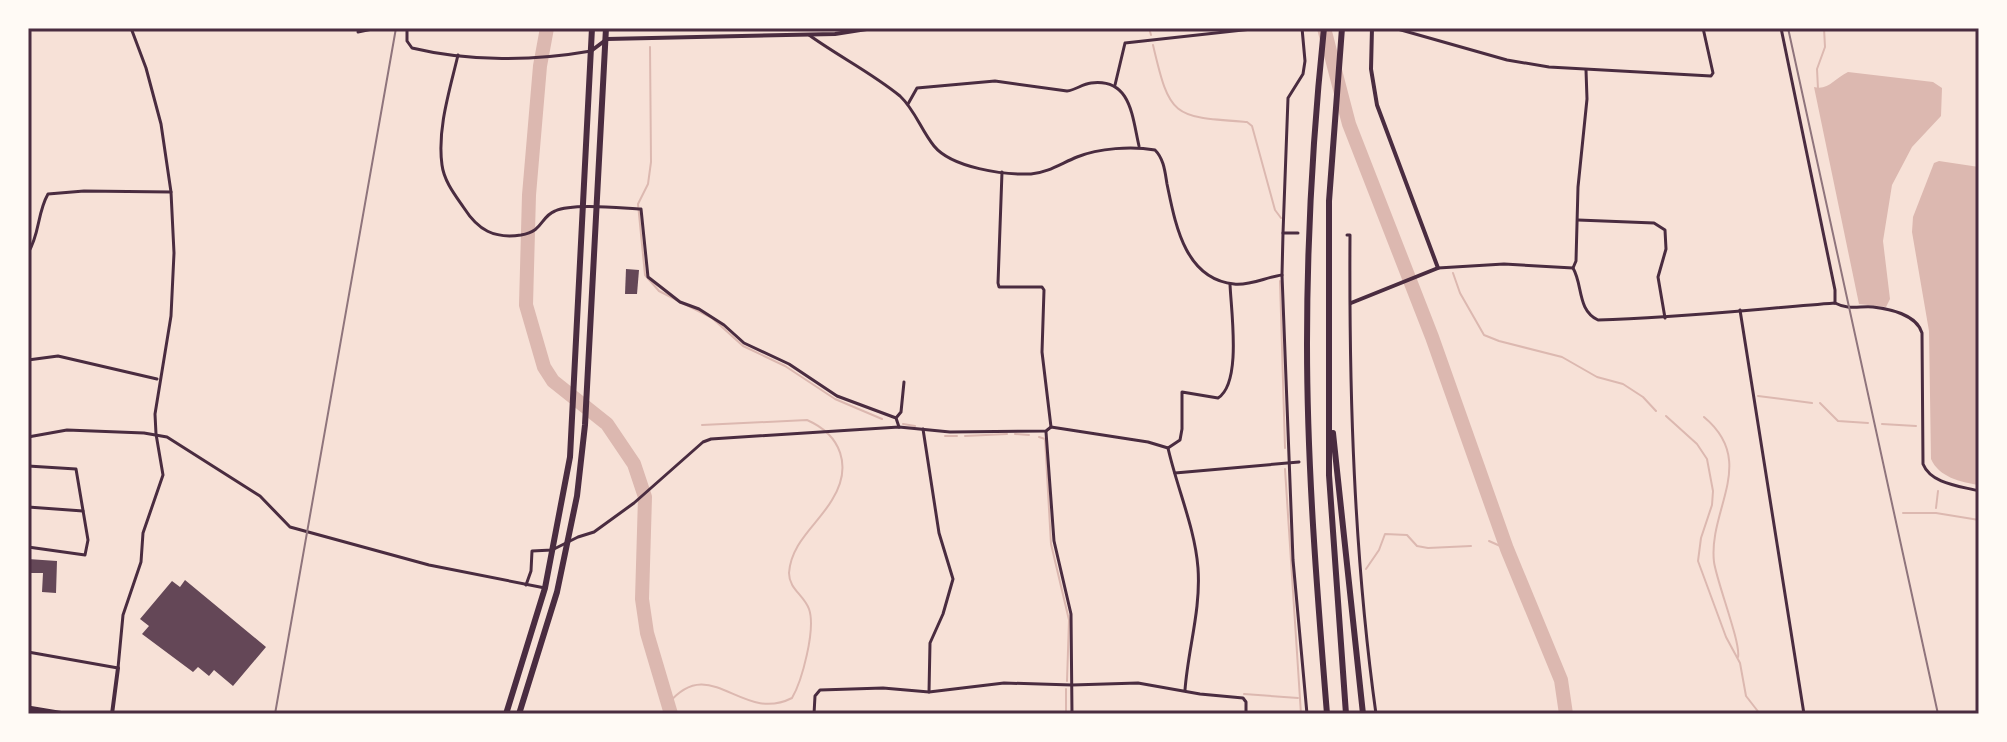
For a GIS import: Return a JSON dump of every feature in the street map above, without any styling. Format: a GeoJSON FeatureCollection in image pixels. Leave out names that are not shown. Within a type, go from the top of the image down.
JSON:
{"type":"FeatureCollection","features":[{"type":"Feature","properties":{"kind":"highway"},"geometry":{"type":"LineString","coordinates":[[506,714],[545,588],[564,495],[573,418],[592,28]]}},
{"type":"Feature","properties":{"kind":"highway"},"geometry":{"type":"LineString","coordinates":[[519,714],[557,592],[577,496],[585,425],[606,28]]}},
{"type":"Feature","properties":{"kind":"highway"},"geometry":{"type":"LineString","coordinates":[[1324,28],[1310,199],[1307,346],[1314,538],[1327,714]]}},
{"type":"Feature","properties":{"kind":"highway"},"geometry":{"type":"LineString","coordinates":[[1342,28],[1329,201],[1329,390],[1332,538],[1346,714]]}},
{"type":"Feature","properties":{"kind":"highway"},"geometry":{"type":"LineString","coordinates":[[1329,390],[1363,714]]}},
{"type":"Feature","properties":{"kind":"main road"},"geometry":{"type":"LineString","coordinates":[[28,708],[64,714]]}},
{"type":"Feature","properties":{"kind":"street"},"geometry":{"type":"LineString","coordinates":[[112,714],[123,615],[141,562],[145,523],[163,475],[156,434],[159,379],[171,316],[174,253],[171,192],[161,124],[131,28]]}},
{"type":"Feature","properties":{"kind":"street"},"geometry":{"type":"LineString","coordinates":[[358,32],[377,28]]}},
{"type":"Feature","properties":{"kind":"street"},"geometry":{"type":"LineString","coordinates":[[407,28],[407,41],[412,48],[492,58],[552,57],[591,51],[607,39],[786,31],[809,35],[835,34],[873,28]]}},
{"type":"Feature","properties":{"kind":"street"},"geometry":{"type":"LineString","coordinates":[[1115,85],[1125,43],[1261,28]]}},
{"type":"Feature","properties":{"kind":"street"},"geometry":{"type":"LineString","coordinates":[[1302,28],[1305,42],[1303,74],[1288,98],[1282,275],[1293,560],[1307,714]]}},
{"type":"Feature","properties":{"kind":"street"},"geometry":{"type":"LineString","coordinates":[[1372,28],[1371,69],[1377,105],[1438,268]]}},
{"type":"Feature","properties":{"kind":"street"},"geometry":{"type":"LineString","coordinates":[[1394,28],[1507,60],[1586,70],[1711,76],[1713,73],[1703,28]]}},
{"type":"Feature","properties":{"kind":"street"},"geometry":{"type":"LineString","coordinates":[[1781,28],[1835,290],[1835,303]]}},
{"type":"Feature","properties":{"kind":"street"},"geometry":{"type":"LineString","coordinates":[[809,35],[880,81],[908,104],[941,154],[967,165],[1002,172],[1036,173],[1081,155],[1139,148],[1155,150],[1162,158],[1174,221],[1185,251],[1207,273],[1230,284],[1282,275]]}},
{"type":"Feature","properties":{"kind":"street"},"geometry":{"type":"LineString","coordinates":[[458,55],[443,132],[442,165],[446,180],[474,224],[485,231],[522,235],[537,230],[556,210],[595,207],[641,209],[648,277],[653,283],[680,302],[708,314],[744,343],[789,364],[837,396],[870,411],[896,418]]}},
{"type":"Feature","properties":{"kind":"street"},"geometry":{"type":"LineString","coordinates":[[1573,268],[1576,261],[1580,156],[1587,99],[1586,70]]}},
{"type":"Feature","properties":{"kind":"street"},"geometry":{"type":"LineString","coordinates":[[908,104],[917,88],[995,81],[1067,91],[1076,90],[1086,83],[1109,82],[1127,101],[1139,148]]}},
{"type":"Feature","properties":{"kind":"street"},"geometry":{"type":"LineString","coordinates":[[1002,172],[998,283],[999,287],[1042,287],[1044,290],[1042,352],[1051,427]]}},
{"type":"Feature","properties":{"kind":"street"},"geometry":{"type":"LineString","coordinates":[[28,253],[37,237],[42,204],[48,194],[84,191],[171,192]]}},
{"type":"Feature","properties":{"kind":"street"},"geometry":{"type":"LineString","coordinates":[[1578,220],[1654,223],[1665,230],[1666,249],[1658,277],[1665,318]]}},
{"type":"Feature","properties":{"kind":"street"},"geometry":{"type":"LineString","coordinates":[[1283,233],[1298,233]]}},
{"type":"Feature","properties":{"kind":"street"},"geometry":{"type":"LineString","coordinates":[[1347,235],[1350,235],[1352,460],[1376,714]]}},
{"type":"Feature","properties":{"kind":"street"},"geometry":{"type":"LineString","coordinates":[[1351,303],[1438,268],[1504,264],[1573,268]]}},
{"type":"Feature","properties":{"kind":"street"},"geometry":{"type":"LineString","coordinates":[[1573,268],[1578,276],[1584,308],[1598,320],[1665,318],[1835,303],[1843,308],[1873,307],[1913,319],[1920,324],[1922,333],[1923,464],[1926,472],[1934,478],[1979,491]]}},
{"type":"Feature","properties":{"kind":"street"},"geometry":{"type":"LineString","coordinates":[[1168,448],[1180,440],[1182,392],[1218,398],[1231,380],[1230,284]]}},
{"type":"Feature","properties":{"kind":"street"},"geometry":{"type":"LineString","coordinates":[[1740,310],[1804,714]]}},
{"type":"Feature","properties":{"kind":"street"},"geometry":{"type":"LineString","coordinates":[[28,360],[58,356],[159,379]]}},
{"type":"Feature","properties":{"kind":"street"},"geometry":{"type":"LineString","coordinates":[[896,418],[901,412],[904,382]]}},
{"type":"Feature","properties":{"kind":"street"},"geometry":{"type":"LineString","coordinates":[[896,418],[899,427]]}},
{"type":"Feature","properties":{"kind":"street"},"geometry":{"type":"LineString","coordinates":[[526,585],[531,571],[532,551],[552,550],[594,532],[637,500],[703,442],[723,438],[899,427],[950,432],[1046,431],[1051,427],[1168,448]]}},
{"type":"Feature","properties":{"kind":"street"},"geometry":{"type":"LineString","coordinates":[[923,429],[939,533],[953,579],[943,614],[930,643],[929,692]]}},
{"type":"Feature","properties":{"kind":"street"},"geometry":{"type":"LineString","coordinates":[[28,437],[67,430],[167,437],[260,496],[290,527],[429,565],[545,588]]}},
{"type":"Feature","properties":{"kind":"street"},"geometry":{"type":"LineString","coordinates":[[1046,431],[1054,541],[1071,614],[1072,714]]}},
{"type":"Feature","properties":{"kind":"street"},"geometry":{"type":"LineString","coordinates":[[1168,448],[1198,565],[1197,610],[1187,657],[1185,690]]}},
{"type":"Feature","properties":{"kind":"street"},"geometry":{"type":"LineString","coordinates":[[1175,473],[1299,462]]}},
{"type":"Feature","properties":{"kind":"street"},"geometry":{"type":"LineString","coordinates":[[28,466],[76,469],[88,540],[85,555],[28,547]]}},
{"type":"Feature","properties":{"kind":"street"},"geometry":{"type":"LineString","coordinates":[[28,507],[83,511]]}},
{"type":"Feature","properties":{"kind":"street"},"geometry":{"type":"LineString","coordinates":[[28,652],[118,668]]}},
{"type":"Feature","properties":{"kind":"street"},"geometry":{"type":"LineString","coordinates":[[814,714],[815,696],[820,690],[883,688],[929,692],[1004,683],[1138,683],[1243,698],[1246,714]]}},
{"type":"Feature","properties":{"kind":"shaded area"},"geometry":{"type":"Polygon","coordinates":[[[1848,72],[1933,82],[1942,88],[1941,116],[1912,147],[1892,185],[1883,241],[1890,299],[1886,307],[1859,304],[1814,87],[1827,86],[1848,72]]]}},
{"type":"Feature","properties":{"kind":"shaded area"},"geometry":{"type":"Polygon","coordinates":[[[1939,161],[1979,167],[1979,485],[1945,474],[1931,459],[1929,331],[1912,232],[1913,217],[1934,163],[1939,161]]]}},
{"type":"Feature","properties":{"kind":"building"},"geometry":{"type":"Polygon","coordinates":[[[626,269],[639,270],[637,294],[625,294],[626,269]]]}},
{"type":"Feature","properties":{"kind":"building"},"geometry":{"type":"Polygon","coordinates":[[[28,559],[57,561],[56,593],[42,592],[43,573],[28,573],[28,559]]]}},
{"type":"Feature","properties":{"kind":"building"},"geometry":{"type":"Polygon","coordinates":[[[185,580],[266,647],[233,686],[214,670],[209,676],[198,667],[193,672],[142,634],[149,626],[140,619],[172,581],[180,587],[185,580]]]}},
{"type":"Feature","properties":{"kind":"waterway"},"geometry":{"type":"LineString","coordinates":[[547,28],[540,66],[529,195],[526,305],[544,367],[553,381],[607,424],[634,464],[645,497],[642,599],[647,633],[671,714]]}},
{"type":"Feature","properties":{"kind":"waterway"},"geometry":{"type":"LineString","coordinates":[[1149,28],[1151,35]]}},
{"type":"Feature","properties":{"kind":"waterway"},"geometry":{"type":"LineString","coordinates":[[1324,28],[1349,124],[1432,337],[1507,549],[1561,680],[1566,714]]}},
{"type":"Feature","properties":{"kind":"waterway"},"geometry":{"type":"LineString","coordinates":[[1818,89],[1817,69],[1825,47],[1824,28]]}},
{"type":"Feature","properties":{"kind":"waterway"},"geometry":{"type":"LineString","coordinates":[[1153,45],[1164,87],[1179,109],[1189,115],[1247,122],[1252,126],[1275,210],[1281,218]]}},
{"type":"Feature","properties":{"kind":"waterway"},"geometry":{"type":"LineString","coordinates":[[650,47],[651,162],[648,184],[638,204],[645,275],[659,291],[712,318],[743,346],[785,366],[835,399],[882,419]]}},
{"type":"Feature","properties":{"kind":"waterway"},"geometry":{"type":"LineString","coordinates":[[1453,273],[1460,293],[1484,335],[1562,357],[1597,377],[1623,384],[1643,397],[1656,411]]}},
{"type":"Feature","properties":{"kind":"waterway"},"geometry":{"type":"LineString","coordinates":[[1280,281],[1285,448]]}},
{"type":"Feature","properties":{"kind":"waterway"},"geometry":{"type":"LineString","coordinates":[[1758,396],[1812,403]]}},
{"type":"Feature","properties":{"kind":"waterway"},"geometry":{"type":"LineString","coordinates":[[1820,403],[1838,421],[1868,423]]}},
{"type":"Feature","properties":{"kind":"waterway"},"geometry":{"type":"LineString","coordinates":[[1666,416],[1697,444],[1707,459],[1713,491],[1712,505],[1701,538],[1698,561],[1726,637],[1740,663],[1746,696],[1760,714]]}},
{"type":"Feature","properties":{"kind":"waterway"},"geometry":{"type":"LineString","coordinates":[[1704,417],[1720,434],[1728,451],[1727,486],[1714,542],[1714,562],[1736,639],[1738,657]]}},
{"type":"Feature","properties":{"kind":"waterway"},"geometry":{"type":"LineString","coordinates":[[668,704],[684,690],[698,685],[713,686],[757,703],[774,704],[792,698],[807,655],[811,618],[807,604],[790,579],[791,562],[800,543],[832,500],[842,475],[840,453],[835,443],[819,426],[807,420],[702,425]]}},
{"type":"Feature","properties":{"kind":"waterway"},"geometry":{"type":"LineString","coordinates":[[903,424],[915,426]]}},
{"type":"Feature","properties":{"kind":"waterway"},"geometry":{"type":"LineString","coordinates":[[1882,424],[1916,426]]}},
{"type":"Feature","properties":{"kind":"waterway"},"geometry":{"type":"LineString","coordinates":[[965,436],[1007,434]]}},
{"type":"Feature","properties":{"kind":"waterway"},"geometry":{"type":"LineString","coordinates":[[1015,434],[1029,435]]}},
{"type":"Feature","properties":{"kind":"waterway"},"geometry":{"type":"LineString","coordinates":[[945,436],[957,436]]}},
{"type":"Feature","properties":{"kind":"waterway"},"geometry":{"type":"LineString","coordinates":[[1039,437],[1045,439],[1051,544],[1069,620],[1067,681]]}},
{"type":"Feature","properties":{"kind":"waterway"},"geometry":{"type":"LineString","coordinates":[[1285,469],[1301,714]]}},
{"type":"Feature","properties":{"kind":"waterway"},"geometry":{"type":"LineString","coordinates":[[1936,508],[1938,491]]}},
{"type":"Feature","properties":{"kind":"waterway"},"geometry":{"type":"LineString","coordinates":[[1903,513],[1936,513],[1979,520]]}},
{"type":"Feature","properties":{"kind":"waterway"},"geometry":{"type":"LineString","coordinates":[[1366,569],[1385,534],[1407,535],[1417,546],[1428,548],[1471,546]]}},
{"type":"Feature","properties":{"kind":"waterway"},"geometry":{"type":"LineString","coordinates":[[1489,541],[1507,549]]}},
{"type":"Feature","properties":{"kind":"waterway"},"geometry":{"type":"LineString","coordinates":[[1066,689],[1066,714]]}},
{"type":"Feature","properties":{"kind":"waterway"},"geometry":{"type":"LineString","coordinates":[[1244,694],[1298,698]]}},
{"type":"Feature","properties":{"kind":"railway"},"geometry":{"type":"LineString","coordinates":[[275,714],[396,28]]}},
{"type":"Feature","properties":{"kind":"railway"},"geometry":{"type":"LineString","coordinates":[[1788,28],[1938,714]]}}]}
